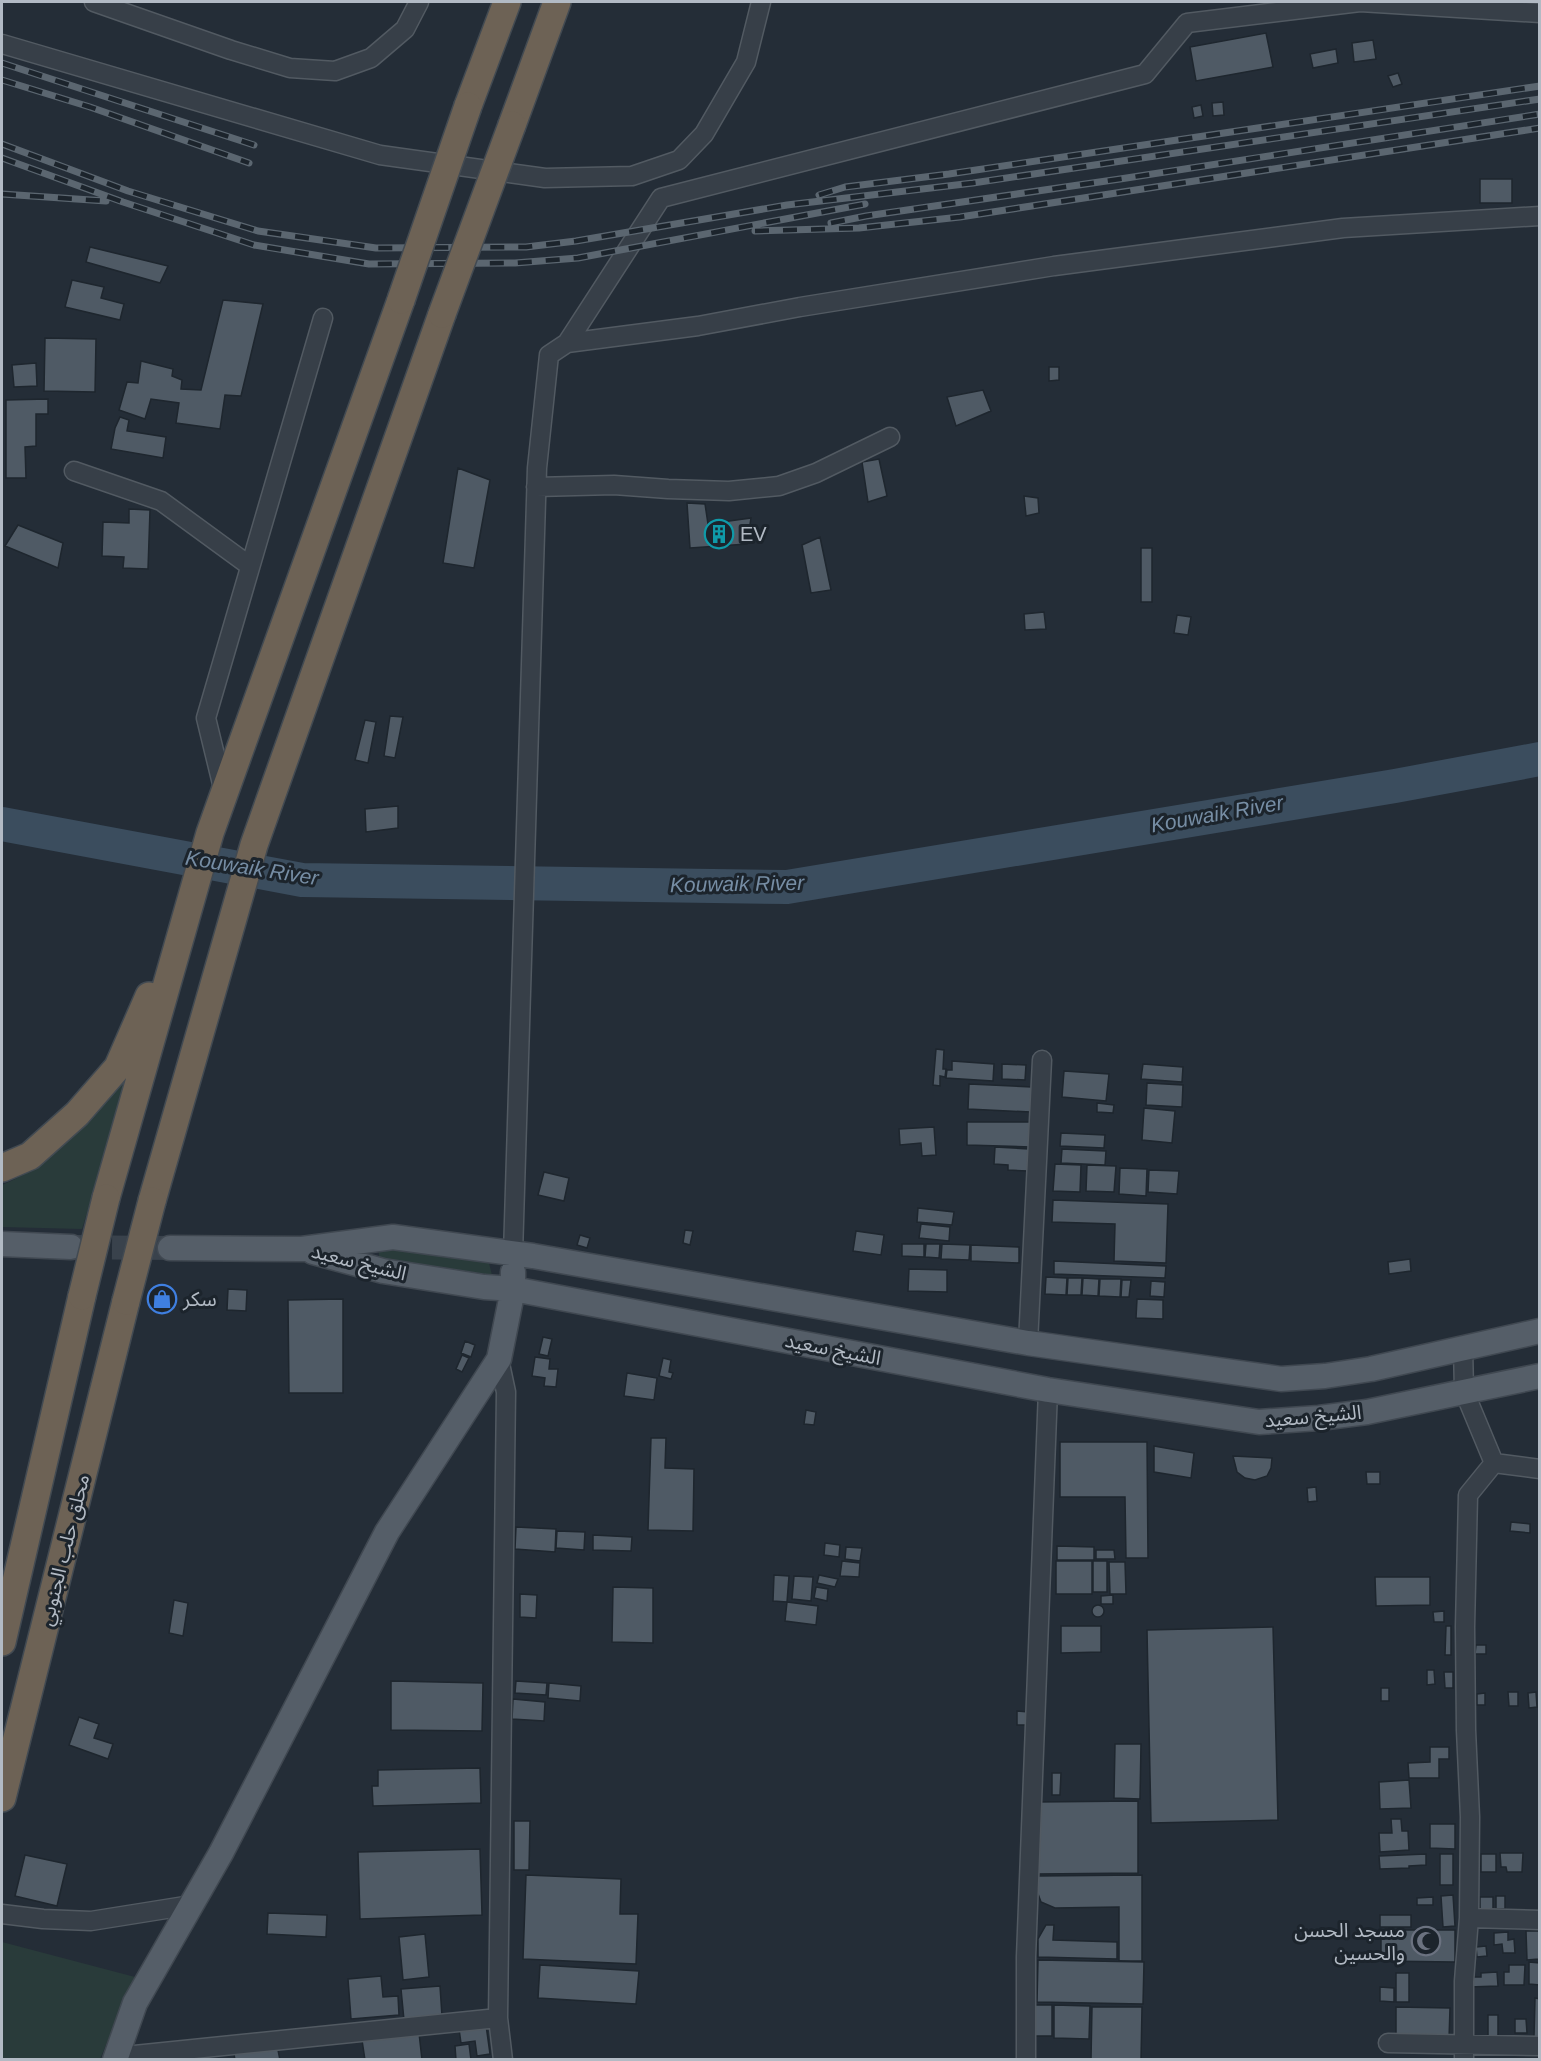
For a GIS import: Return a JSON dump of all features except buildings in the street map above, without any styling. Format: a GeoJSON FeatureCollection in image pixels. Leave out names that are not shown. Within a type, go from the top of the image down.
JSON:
{"type":"FeatureCollection","features":[{"type":"Feature","properties":{"kind":"highway"},"geometry":{"type":"LineString","coordinates":[[2,1168],[30,1156],[77,1114],[118,1067],[188,910],[224,792],[507,2]]}},
{"type":"Feature","properties":{"kind":"highway","name":"محلق حلب الجنوبي"},"geometry":{"type":"LineString","coordinates":[[2,1798],[152,1201],[254,845],[442,314],[557,2]]}},
{"type":"Feature","properties":{"kind":"highway","name":"محلق حلب الجنوبي"},"geometry":{"type":"LineString","coordinates":[[2,1642],[106,1198],[188,910]]}},
{"type":"Feature","properties":{"kind":"main road","name":"الشيخ سعيد"},"geometry":{"type":"LineString","coordinates":[[302,1249],[393,1237],[513,1254],[1028,1343],[1281,1379],[1325,1376],[1371,1369],[1539,1331]]}},
{"type":"Feature","properties":{"kind":"main road"},"geometry":{"type":"LineString","coordinates":[[2,1244],[71,1247]]}},
{"type":"Feature","properties":{"kind":"main road"},"geometry":{"type":"LineString","coordinates":[[170,1248],[302,1249]]}},
{"type":"Feature","properties":{"kind":"main road","name":"الشيخ سعيد"},"geometry":{"type":"LineString","coordinates":[[302,1249],[383,1271],[484,1287],[513,1289],[1048,1390],[1259,1422],[1367,1412],[1539,1376]]}},
{"type":"Feature","properties":{"kind":"main road"},"geometry":{"type":"LineString","coordinates":[[115,2058],[135,2003],[220,1853],[387,1532],[499,1359],[513,1289],[513,1254]]}},
{"type":"Feature","properties":{"kind":"street"},"geometry":{"type":"LineString","coordinates":[[94,2],[290,68],[335,70],[371,58],[405,29],[419,2]]}},
{"type":"Feature","properties":{"kind":"street"},"geometry":{"type":"LineString","coordinates":[[2,44],[380,155],[545,178],[632,176],[679,160],[704,134],[746,62],[761,2]]}},
{"type":"Feature","properties":{"kind":"street"},"geometry":{"type":"LineString","coordinates":[[513,1254],[536,487],[549,356],[567,343],[661,198],[1145,74],[1186,23],[1360,2],[1539,13]]}},
{"type":"Feature","properties":{"kind":"street"},"geometry":{"type":"LineString","coordinates":[[567,343],[698,326],[1054,266],[1342,228],[1539,216]]}},
{"type":"Feature","properties":{"kind":"street"},"geometry":{"type":"LineString","coordinates":[[224,792],[206,718],[323,318]]}},
{"type":"Feature","properties":{"kind":"street"},"geometry":{"type":"LineString","coordinates":[[536,487],[614,485],[729,491],[779,486],[816,473],[890,437]]}},
{"type":"Feature","properties":{"kind":"street"},"geometry":{"type":"LineString","coordinates":[[74,471],[161,501],[250,566]]}},
{"type":"Feature","properties":{"kind":"street"},"geometry":{"type":"LineString","coordinates":[[1028,1343],[1042,1060]]}},
{"type":"Feature","properties":{"kind":"street"},"geometry":{"type":"LineString","coordinates":[[1463,1347],[1464,1391],[1494,1463]]}},
{"type":"Feature","properties":{"kind":"street"},"geometry":{"type":"LineString","coordinates":[[499,1359],[506,1392],[498,2018],[503,2060]]}},
{"type":"Feature","properties":{"kind":"street"},"geometry":{"type":"LineString","coordinates":[[1026,2060],[1026,1957],[1048,1390]]}},
{"type":"Feature","properties":{"kind":"street"},"geometry":{"type":"LineString","coordinates":[[1494,1463],[1539,1469]]}},
{"type":"Feature","properties":{"kind":"street"},"geometry":{"type":"LineString","coordinates":[[1464,2052],[1464,1981],[1469,1918],[1470,1817],[1465,1638],[1468,1495],[1494,1463]]}},
{"type":"Feature","properties":{"kind":"street"},"geometry":{"type":"LineString","coordinates":[[2,1914],[91,1921],[191,1905]]}},
{"type":"Feature","properties":{"kind":"street"},"geometry":{"type":"LineString","coordinates":[[1469,1918],[1539,1920]]}},
{"type":"Feature","properties":{"kind":"street"},"geometry":{"type":"LineString","coordinates":[[115,2058],[498,2018]]}},
{"type":"Feature","properties":{"kind":"street"},"geometry":{"type":"LineString","coordinates":[[1388,2043],[1464,2052],[1539,2046]]}},
{"type":"Feature","properties":{"kind":"shaded area"},"geometry":{"type":"Polygon","coordinates":[[[130,1073],[82,1229],[2,1227],[2,1185],[40,1164],[57,1151],[87,1122],[130,1073]]]}},
{"type":"Feature","properties":{"kind":"shaded area"},"geometry":{"type":"Polygon","coordinates":[[[379,1248],[488,1259],[492,1275],[379,1258],[379,1248]]]}},
{"type":"Feature","properties":{"kind":"shaded area"},"geometry":{"type":"Polygon","coordinates":[[[2,1942],[135,1977],[100,2059],[2,2059],[2,1942]]]}},
{"type":"Feature","properties":{"kind":"waterway","name":"Kouwaik River"},"geometry":{"type":"LineString","coordinates":[[2,824],[302,880],[787,887],[1395,786],[1540,759]]}},
{"type":"Feature","properties":{"kind":"tunnel"},"geometry":{"type":"LineString","coordinates":[[76,1247],[170,1248]]}},
{"type":"Feature","properties":{"kind":"railway"},"geometry":{"type":"LineString","coordinates":[[2,63],[254,145]]}},
{"type":"Feature","properties":{"kind":"railway"},"geometry":{"type":"LineString","coordinates":[[2,80],[90,107],[249,163]]}},
{"type":"Feature","properties":{"kind":"railway"},"geometry":{"type":"LineString","coordinates":[[819,195],[845,187],[949,174],[1540,86]]}},
{"type":"Feature","properties":{"kind":"railway"},"geometry":{"type":"LineString","coordinates":[[2,144],[128,191],[258,231],[376,248],[526,247],[576,241],[787,205],[973,183],[1540,99]]}},
{"type":"Feature","properties":{"kind":"railway"},"geometry":{"type":"LineString","coordinates":[[831,223],[1540,114]]}},
{"type":"Feature","properties":{"kind":"railway"},"geometry":{"type":"LineString","coordinates":[[755,231],[859,228],[960,217],[1540,128]]}},
{"type":"Feature","properties":{"kind":"railway"},"geometry":{"type":"LineString","coordinates":[[2,158],[123,202],[254,245],[369,264],[515,263],[578,258],[865,204]]}},
{"type":"Feature","properties":{"kind":"railway"},"geometry":{"type":"LineString","coordinates":[[2,194],[106,201]]}},
{"type":"Feature","properties":{"kind":"place","name":"EV"},"geometry":{"type":"Point","coordinates":[719,534]}},
{"type":"Feature","properties":{"kind":"place","name":"سكر"},"geometry":{"type":"Point","coordinates":[162,1299]}},
{"type":"Feature","properties":{"kind":"place","name":"مسجد الحسن والحسين"},"geometry":{"type":"Point","coordinates":[1426,1941]}}]}
